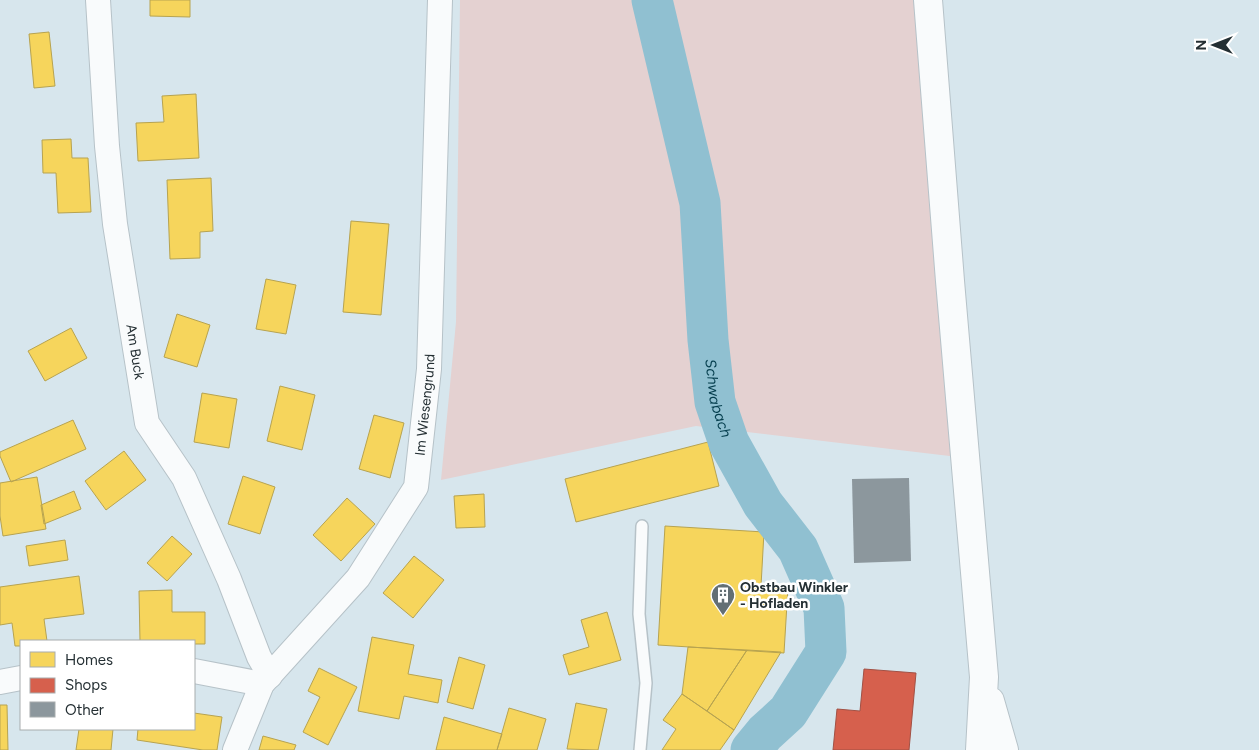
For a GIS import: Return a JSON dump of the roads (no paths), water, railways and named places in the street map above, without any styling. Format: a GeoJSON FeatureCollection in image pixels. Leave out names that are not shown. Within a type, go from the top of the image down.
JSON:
{"type":"FeatureCollection","features":[{"type":"Feature","properties":{"kind":"main road"},"geometry":{"type":"LineString","coordinates":[[928,0],[984,678],[980,750]]}},
{"type":"Feature","properties":{"kind":"main road"},"geometry":{"type":"LineString","coordinates":[[984,678],[1004,750]]}},
{"type":"Feature","properties":{"kind":"street","name":"Am Buck"},"geometry":{"type":"LineString","coordinates":[[98,0],[107,146],[115,224],[146,423],[184,478],[229,579],[266,680]]}},
{"type":"Feature","properties":{"kind":"street","name":"Im Wiesengrund"},"geometry":{"type":"LineString","coordinates":[[235,750],[266,680],[358,578],[416,487],[429,369],[440,0]]}},
{"type":"Feature","properties":{"kind":"street"},"geometry":{"type":"LineString","coordinates":[[195,671],[266,680]]}},
{"type":"Feature","properties":{"kind":"street"},"geometry":{"type":"LineString","coordinates":[[0,682],[20,678]]}},
{"type":"Feature","properties":{"kind":"lane"},"geometry":{"type":"LineString","coordinates":[[640,750],[646,683],[640,614],[642,526]]}},
{"type":"Feature","properties":{"kind":"waterway","name":"Schwabach"},"geometry":{"type":"LineString","coordinates":[[652,0],[700,203],[708,340],[715,402],[729,443],[763,504],[798,549],[824,608],[826,652],[788,712],[765,733],[751,750]]}},
{"type":"Feature","properties":{"kind":"place","name":"Obstbau Winkler - Hofladen"},"geometry":{"type":"Point","coordinates":[723,616]}}]}
